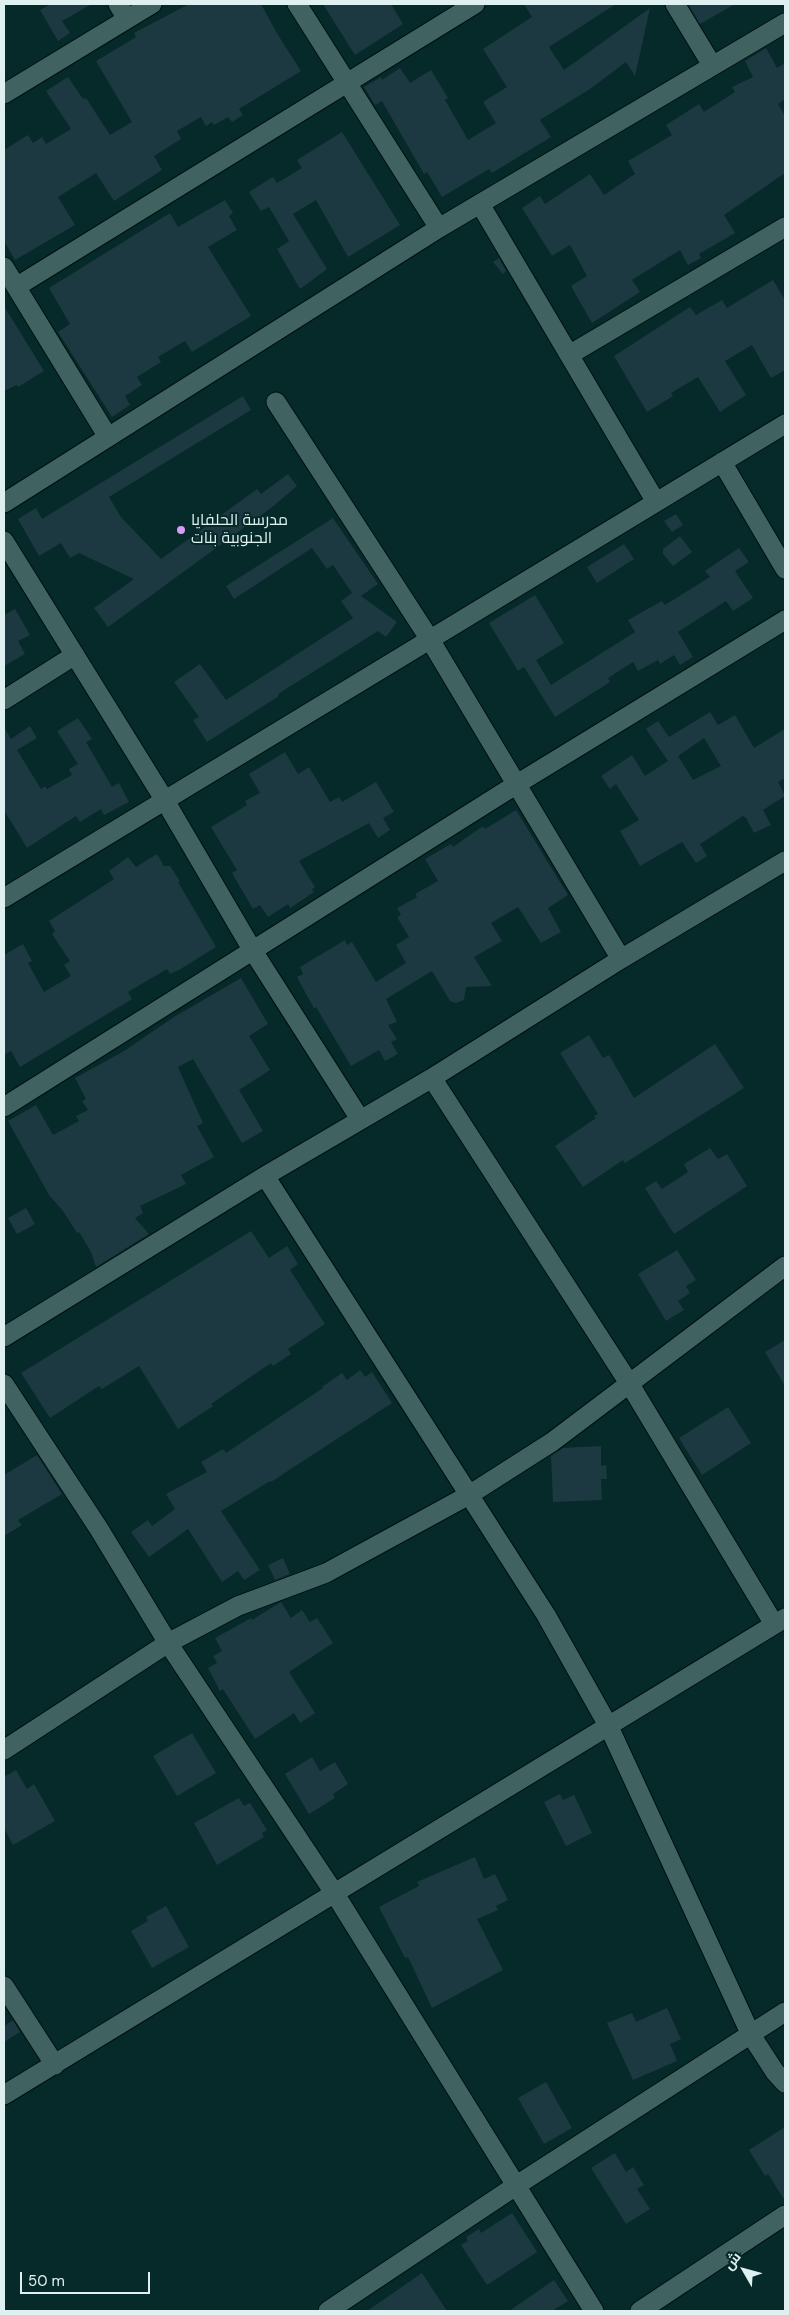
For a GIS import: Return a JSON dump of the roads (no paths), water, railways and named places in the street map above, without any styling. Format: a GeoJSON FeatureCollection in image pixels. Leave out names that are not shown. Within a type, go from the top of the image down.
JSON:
{"type":"FeatureCollection","features":[{"type":"Feature","properties":{"kind":"street"},"geometry":{"type":"LineString","coordinates":[[4,94],[123,11],[152,4]]}},
{"type":"Feature","properties":{"kind":"street"},"geometry":{"type":"LineString","coordinates":[[297,4],[439,228]]}},
{"type":"Feature","properties":{"kind":"street"},"geometry":{"type":"LineString","coordinates":[[16,287],[475,4]]}},
{"type":"Feature","properties":{"kind":"street"},"geometry":{"type":"LineString","coordinates":[[675,4],[712,65]]}},
{"type":"Feature","properties":{"kind":"street"},"geometry":{"type":"LineString","coordinates":[[4,503],[439,228],[785,23]]}},
{"type":"Feature","properties":{"kind":"street"},"geometry":{"type":"LineString","coordinates":[[480,204],[656,502]]}},
{"type":"Feature","properties":{"kind":"street"},"geometry":{"type":"LineString","coordinates":[[569,355],[785,227]]}},
{"type":"Feature","properties":{"kind":"street"},"geometry":{"type":"LineString","coordinates":[[4,267],[108,437]]}},
{"type":"Feature","properties":{"kind":"street"},"geometry":{"type":"LineString","coordinates":[[276,402],[429,638],[621,959]]}},
{"type":"Feature","properties":{"kind":"street"},"geometry":{"type":"LineString","coordinates":[[4,898],[429,638],[785,424]]}},
{"type":"Feature","properties":{"kind":"street"},"geometry":{"type":"LineString","coordinates":[[722,462],[785,569]]}},
{"type":"Feature","properties":{"kind":"street"},"geometry":{"type":"LineString","coordinates":[[4,541],[164,799],[253,951],[360,1119]]}},
{"type":"Feature","properties":{"kind":"street"},"geometry":{"type":"LineString","coordinates":[[4,1107],[518,784],[785,620]]}},
{"type":"Feature","properties":{"kind":"street"},"geometry":{"type":"LineString","coordinates":[[4,700],[75,655]]}},
{"type":"Feature","properties":{"kind":"street"},"geometry":{"type":"LineString","coordinates":[[4,1337],[265,1176],[432,1078],[621,959],[785,862]]}},
{"type":"Feature","properties":{"kind":"street"},"geometry":{"type":"LineString","coordinates":[[4,2095],[780,1621],[432,1078]]}},
{"type":"Feature","properties":{"kind":"street"},"geometry":{"type":"LineString","coordinates":[[265,1176],[546,1615],[609,1727],[751,2035],[775,2072],[785,2083]]}},
{"type":"Feature","properties":{"kind":"street"},"geometry":{"type":"LineString","coordinates":[[4,1750],[168,1643],[238,1606],[326,1573],[469,1495],[552,1442],[785,1266]]}},
{"type":"Feature","properties":{"kind":"street"},"geometry":{"type":"LineString","coordinates":[[4,1384],[99,1529],[168,1643],[335,1894],[594,2311]]}},
{"type":"Feature","properties":{"kind":"street"},"geometry":{"type":"LineString","coordinates":[[4,1986],[55,2065]]}},
{"type":"Feature","properties":{"kind":"street"},"geometry":{"type":"LineString","coordinates":[[328,2311],[516,2185],[785,2012]]}},
{"type":"Feature","properties":{"kind":"street"},"geometry":{"type":"LineString","coordinates":[[640,2311],[782,2223]]}},
{"type":"Feature","properties":{"kind":"place","name":"مدرسة الحلفايا الجنوبية بنات"},"geometry":{"type":"Point","coordinates":[181,530]}}]}
